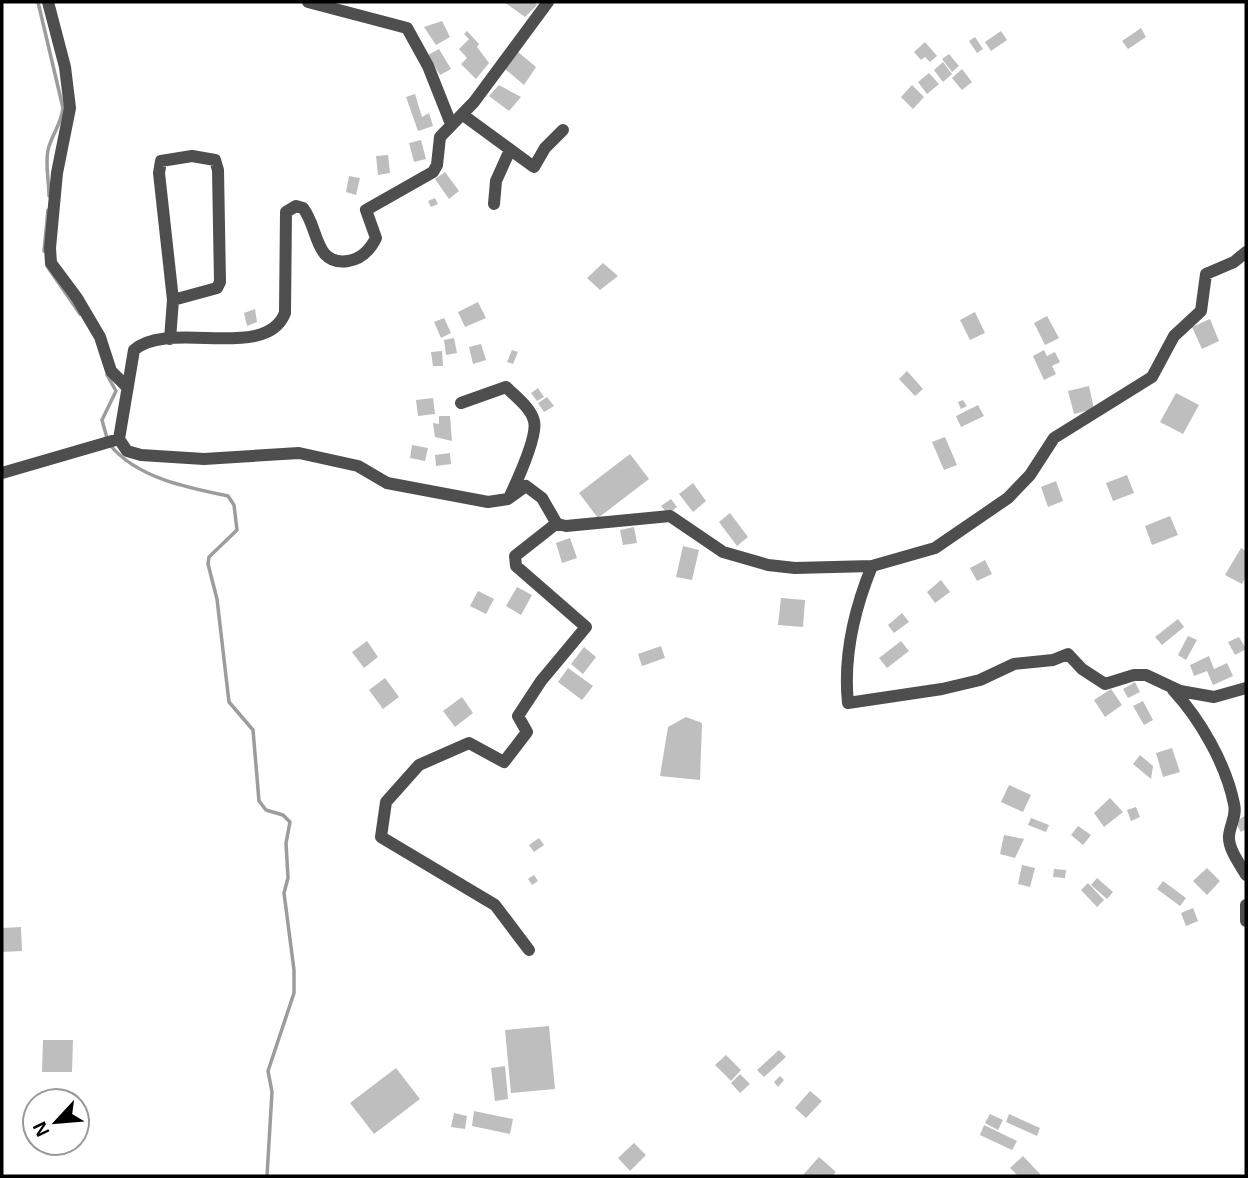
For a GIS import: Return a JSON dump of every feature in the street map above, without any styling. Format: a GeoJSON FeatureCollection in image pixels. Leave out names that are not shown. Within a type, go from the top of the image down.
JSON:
{"type":"FeatureCollection","features":[{"type":"Feature","properties":{"kind":"street"},"geometry":{"type":"LineString","coordinates":[[48,2],[65,66],[71,108],[57,173],[51,264],[77,298],[100,337],[111,370],[126,386]]}},
{"type":"Feature","properties":{"kind":"street"},"geometry":{"type":"LineString","coordinates":[[308,2],[407,27],[428,66],[451,124]]}},
{"type":"Feature","properties":{"kind":"street"},"geometry":{"type":"LineString","coordinates":[[111,442],[134,351],[142,344],[170,339],[257,336],[278,327],[285,313],[286,212],[296,206],[303,208],[309,215],[323,255],[332,260],[353,260],[363,255],[376,237],[366,210],[433,172],[437,164],[440,138],[451,124],[463,115],[548,2]]}},
{"type":"Feature","properties":{"kind":"street"},"geometry":{"type":"LineString","coordinates":[[463,115],[534,167],[545,148],[563,130]]}},
{"type":"Feature","properties":{"kind":"street"},"geometry":{"type":"LineString","coordinates":[[494,204],[496,181],[510,150]]}},
{"type":"Feature","properties":{"kind":"street"},"geometry":{"type":"LineString","coordinates":[[170,339],[173,300],[163,231],[159,173],[161,161],[206,156],[215,160],[218,170],[220,282],[217,288],[173,300]]}},
{"type":"Feature","properties":{"kind":"street"},"geometry":{"type":"LineString","coordinates":[[2,473],[111,442],[141,455],[204,459],[299,453],[358,466],[387,483],[488,502],[508,499],[526,486],[534,489],[557,523],[566,526],[670,516],[723,552],[768,565],[795,568],[872,566],[935,548],[1008,498],[1030,475],[1054,438],[1152,377],[1174,336],[1201,311],[1206,274],[1234,262],[1246,252]]}},
{"type":"Feature","properties":{"kind":"street"},"geometry":{"type":"LineString","coordinates":[[461,402],[506,387],[533,417],[536,426],[525,466],[508,499]]}},
{"type":"Feature","properties":{"kind":"street"},"geometry":{"type":"LineString","coordinates":[[529,950],[495,905],[382,837],[386,802],[419,765],[469,743],[504,762],[527,732],[518,716],[541,681],[586,627],[516,566],[515,556],[524,546],[557,523]]}},
{"type":"Feature","properties":{"kind":"street"},"geometry":{"type":"LineString","coordinates":[[872,566],[852,627],[846,686],[848,703],[942,689],[980,680],[1014,664],[1053,660],[1068,654],[1082,669],[1105,684],[1134,675],[1146,675],[1170,687],[1214,697],[1246,688]]}},
{"type":"Feature","properties":{"kind":"street"},"geometry":{"type":"LineString","coordinates":[[1170,687],[1186,704],[1226,779],[1235,806],[1230,844],[1246,875]]}},
{"type":"Feature","properties":{"kind":"street"},"geometry":{"type":"LineString","coordinates":[[1246,905],[1246,921]]}},
{"type":"Feature","properties":{"kind":"building"},"geometry":{"type":"Polygon","coordinates":[[[504,2],[511,2],[509,5],[512,2],[534,2],[537,5],[525,17],[504,2]]]}},
{"type":"Feature","properties":{"kind":"building"},"geometry":{"type":"Polygon","coordinates":[[[442,21],[450,37],[436,45],[424,27],[442,21]]]}},
{"type":"Feature","properties":{"kind":"building"},"geometry":{"type":"Polygon","coordinates":[[[1141,28],[1146,37],[1128,49],[1122,41],[1141,28]]]}},
{"type":"Feature","properties":{"kind":"building"},"geometry":{"type":"Polygon","coordinates":[[[467,31],[479,44],[477,47],[489,63],[476,79],[461,64],[467,58],[459,49],[469,39],[464,34],[467,31]]]}},
{"type":"Feature","properties":{"kind":"building"},"geometry":{"type":"Polygon","coordinates":[[[1001,31],[1007,40],[991,51],[985,42],[1001,31]]]}},
{"type":"Feature","properties":{"kind":"building"},"geometry":{"type":"Polygon","coordinates":[[[975,37],[983,49],[977,53],[969,41],[975,37]]]}},
{"type":"Feature","properties":{"kind":"building"},"geometry":{"type":"Polygon","coordinates":[[[925,42],[937,56],[930,62],[925,57],[921,60],[914,52],[925,42]]]}},
{"type":"Feature","properties":{"kind":"building"},"geometry":{"type":"Polygon","coordinates":[[[439,49],[451,69],[440,75],[428,55],[439,49]]]}},
{"type":"Feature","properties":{"kind":"building"},"geometry":{"type":"Polygon","coordinates":[[[518,52],[536,67],[524,85],[505,69],[518,52]]]}},
{"type":"Feature","properties":{"kind":"building"},"geometry":{"type":"Polygon","coordinates":[[[949,54],[959,66],[952,72],[942,59],[949,54]]]}},
{"type":"Feature","properties":{"kind":"building"},"geometry":{"type":"Polygon","coordinates":[[[943,62],[952,74],[943,82],[934,70],[943,62]]]}},
{"type":"Feature","properties":{"kind":"building"},"geometry":{"type":"Polygon","coordinates":[[[962,69],[972,82],[962,90],[952,78],[962,69]]]}},
{"type":"Feature","properties":{"kind":"building"},"geometry":{"type":"Polygon","coordinates":[[[929,73],[939,84],[927,94],[918,82],[929,73]]]}},
{"type":"Feature","properties":{"kind":"building"},"geometry":{"type":"Polygon","coordinates":[[[499,85],[521,97],[509,111],[489,96],[499,85]]]}},
{"type":"Feature","properties":{"kind":"building"},"geometry":{"type":"Polygon","coordinates":[[[912,85],[924,97],[913,109],[901,97],[912,85]]]}},
{"type":"Feature","properties":{"kind":"building"},"geometry":{"type":"Polygon","coordinates":[[[415,94],[422,117],[429,113],[433,126],[418,131],[406,97],[415,94]]]}},
{"type":"Feature","properties":{"kind":"building"},"geometry":{"type":"Polygon","coordinates":[[[421,140],[426,159],[414,162],[409,143],[421,140]]]}},
{"type":"Feature","properties":{"kind":"building"},"geometry":{"type":"Polygon","coordinates":[[[388,155],[390,173],[378,175],[376,156],[388,155]]]}},
{"type":"Feature","properties":{"kind":"building"},"geometry":{"type":"Polygon","coordinates":[[[445,172],[459,191],[449,199],[435,179],[445,172]]]}},
{"type":"Feature","properties":{"kind":"building"},"geometry":{"type":"Polygon","coordinates":[[[349,176],[360,178],[356,195],[346,192],[349,176]]]}},
{"type":"Feature","properties":{"kind":"building"},"geometry":{"type":"Polygon","coordinates":[[[435,198],[438,204],[431,207],[428,201],[435,198]]]}},
{"type":"Feature","properties":{"kind":"building"},"geometry":{"type":"Polygon","coordinates":[[[603,263],[618,276],[600,290],[587,278],[603,263]]]}},
{"type":"Feature","properties":{"kind":"building"},"geometry":{"type":"Polygon","coordinates":[[[478,302],[486,318],[465,327],[458,312],[478,302]]]}},
{"type":"Feature","properties":{"kind":"building"},"geometry":{"type":"Polygon","coordinates":[[[255,309],[257,322],[247,326],[244,313],[255,309]]]}},
{"type":"Feature","properties":{"kind":"building"},"geometry":{"type":"Polygon","coordinates":[[[975,312],[985,333],[970,340],[960,320],[975,312]]]}},
{"type":"Feature","properties":{"kind":"building"},"geometry":{"type":"Polygon","coordinates":[[[1047,316],[1059,338],[1045,345],[1034,323],[1047,316]]]}},
{"type":"Feature","properties":{"kind":"building"},"geometry":{"type":"Polygon","coordinates":[[[444,318],[451,333],[441,338],[434,322],[444,318]]]}},
{"type":"Feature","properties":{"kind":"building"},"geometry":{"type":"Polygon","coordinates":[[[1210,319],[1219,341],[1202,349],[1192,327],[1210,319]]]}},
{"type":"Feature","properties":{"kind":"building"},"geometry":{"type":"Polygon","coordinates":[[[454,338],[457,353],[446,355],[444,340],[454,338]]]}},
{"type":"Feature","properties":{"kind":"building"},"geometry":{"type":"Polygon","coordinates":[[[481,344],[486,360],[473,364],[469,347],[481,344]]]}},
{"type":"Feature","properties":{"kind":"building"},"geometry":{"type":"Polygon","coordinates":[[[512,350],[518,352],[513,364],[507,362],[512,350]]]}},
{"type":"Feature","properties":{"kind":"building"},"geometry":{"type":"Polygon","coordinates":[[[1044,350],[1047,356],[1055,352],[1060,362],[1052,366],[1056,374],[1044,380],[1033,356],[1044,350]]]}},
{"type":"Feature","properties":{"kind":"building"},"geometry":{"type":"Polygon","coordinates":[[[442,351],[443,366],[433,366],[431,352],[442,351]]]}},
{"type":"Feature","properties":{"kind":"building"},"geometry":{"type":"Polygon","coordinates":[[[907,371],[923,389],[915,396],[899,379],[907,371]]]}},
{"type":"Feature","properties":{"kind":"building"},"geometry":{"type":"Polygon","coordinates":[[[1089,386],[1094,409],[1074,414],[1068,391],[1089,386]]]}},
{"type":"Feature","properties":{"kind":"building"},"geometry":{"type":"Polygon","coordinates":[[[538,388],[544,397],[537,401],[531,393],[538,388]]]}},
{"type":"Feature","properties":{"kind":"building"},"geometry":{"type":"Polygon","coordinates":[[[1176,393],[1199,405],[1183,434],[1160,422],[1176,393]]]}},
{"type":"Feature","properties":{"kind":"building"},"geometry":{"type":"Polygon","coordinates":[[[547,397],[554,406],[544,412],[538,403],[547,397]]]}},
{"type":"Feature","properties":{"kind":"building"},"geometry":{"type":"Polygon","coordinates":[[[433,398],[435,414],[418,416],[416,400],[433,398]]]}},
{"type":"Feature","properties":{"kind":"building"},"geometry":{"type":"Polygon","coordinates":[[[963,400],[967,406],[961,409],[958,402],[963,400]]]}},
{"type":"Feature","properties":{"kind":"building"},"geometry":{"type":"Polygon","coordinates":[[[978,405],[984,416],[961,427],[956,416],[978,405]]]}},
{"type":"Feature","properties":{"kind":"building"},"geometry":{"type":"Polygon","coordinates":[[[439,416],[450,416],[452,441],[435,437],[433,423],[439,424],[439,416]]]}},
{"type":"Feature","properties":{"kind":"building"},"geometry":{"type":"Polygon","coordinates":[[[945,437],[957,465],[944,470],[932,442],[945,437]]]}},
{"type":"Feature","properties":{"kind":"building"},"geometry":{"type":"Polygon","coordinates":[[[412,445],[428,448],[425,461],[410,458],[412,445]]]}},
{"type":"Feature","properties":{"kind":"building"},"geometry":{"type":"Polygon","coordinates":[[[450,453],[451,464],[436,466],[435,455],[450,453]]]}},
{"type":"Feature","properties":{"kind":"building"},"geometry":{"type":"Polygon","coordinates":[[[630,454],[649,479],[598,518],[579,493],[630,454]]]}},
{"type":"Feature","properties":{"kind":"building"},"geometry":{"type":"Polygon","coordinates":[[[1127,475],[1134,493],[1113,501],[1106,483],[1127,475]]]}},
{"type":"Feature","properties":{"kind":"building"},"geometry":{"type":"Polygon","coordinates":[[[1056,481],[1063,501],[1048,507],[1041,487],[1056,481]]]}},
{"type":"Feature","properties":{"kind":"building"},"geometry":{"type":"Polygon","coordinates":[[[693,483],[706,501],[693,512],[679,494],[693,483]]]}},
{"type":"Feature","properties":{"kind":"building"},"geometry":{"type":"Polygon","coordinates":[[[671,499],[677,507],[668,514],[661,506],[671,499]]]}},
{"type":"Feature","properties":{"kind":"building"},"geometry":{"type":"Polygon","coordinates":[[[730,513],[748,537],[737,546],[719,522],[730,513]]]}},
{"type":"Feature","properties":{"kind":"building"},"geometry":{"type":"Polygon","coordinates":[[[1170,516],[1178,535],[1152,545],[1145,526],[1170,516]]]}},
{"type":"Feature","properties":{"kind":"building"},"geometry":{"type":"Polygon","coordinates":[[[634,527],[637,543],[623,545],[620,530],[634,527]]]}},
{"type":"Feature","properties":{"kind":"building"},"geometry":{"type":"Polygon","coordinates":[[[570,538],[577,558],[562,563],[556,543],[570,538]]]}},
{"type":"Feature","properties":{"kind":"building"},"geometry":{"type":"Polygon","coordinates":[[[683,546],[699,550],[692,580],[676,577],[683,546]]]}},
{"type":"Feature","properties":{"kind":"building"},"geometry":{"type":"Polygon","coordinates":[[[1241,548],[1246,551],[1246,576],[1242,584],[1225,575],[1241,548]]]}},
{"type":"Feature","properties":{"kind":"building"},"geometry":{"type":"Polygon","coordinates":[[[985,560],[992,574],[977,581],[970,568],[985,560]]]}},
{"type":"Feature","properties":{"kind":"building"},"geometry":{"type":"Polygon","coordinates":[[[941,580],[950,592],[935,603],[927,592],[941,580]]]}},
{"type":"Feature","properties":{"kind":"building"},"geometry":{"type":"Polygon","coordinates":[[[517,587],[532,595],[521,615],[506,606],[517,587]]]}},
{"type":"Feature","properties":{"kind":"building"},"geometry":{"type":"Polygon","coordinates":[[[478,591],[494,599],[486,614],[470,606],[478,591]]]}},
{"type":"Feature","properties":{"kind":"building"},"geometry":{"type":"Polygon","coordinates":[[[781,598],[805,600],[803,627],[778,625],[781,598]]]}},
{"type":"Feature","properties":{"kind":"building"},"geometry":{"type":"Polygon","coordinates":[[[902,613],[909,622],[894,633],[888,625],[902,613]]]}},
{"type":"Feature","properties":{"kind":"building"},"geometry":{"type":"Polygon","coordinates":[[[1178,619],[1184,627],[1162,645],[1155,637],[1178,619]]]}},
{"type":"Feature","properties":{"kind":"building"},"geometry":{"type":"Polygon","coordinates":[[[1188,636],[1197,640],[1186,660],[1178,655],[1188,636]]]}},
{"type":"Feature","properties":{"kind":"building"},"geometry":{"type":"Polygon","coordinates":[[[1239,637],[1246,649],[1235,655],[1228,642],[1239,637]]]}},
{"type":"Feature","properties":{"kind":"building"},"geometry":{"type":"Polygon","coordinates":[[[367,641],[378,657],[364,668],[352,652],[367,641]]]}},
{"type":"Feature","properties":{"kind":"building"},"geometry":{"type":"Polygon","coordinates":[[[901,641],[909,651],[887,668],[879,658],[901,641]]]}},
{"type":"Feature","properties":{"kind":"building"},"geometry":{"type":"Polygon","coordinates":[[[661,646],[665,658],[642,666],[638,654],[661,646]]]}},
{"type":"Feature","properties":{"kind":"building"},"geometry":{"type":"Polygon","coordinates":[[[584,647],[596,657],[583,674],[571,664],[584,647]]]}},
{"type":"Feature","properties":{"kind":"building"},"geometry":{"type":"Polygon","coordinates":[[[1209,656],[1214,669],[1227,663],[1233,676],[1213,685],[1207,671],[1194,676],[1190,665],[1209,656]]]}},
{"type":"Feature","properties":{"kind":"building"},"geometry":{"type":"Polygon","coordinates":[[[568,668],[593,686],[582,700],[558,682],[568,668]]]}},
{"type":"Feature","properties":{"kind":"building"},"geometry":{"type":"Polygon","coordinates":[[[385,678],[399,697],[383,709],[369,690],[385,678]]]}},
{"type":"Feature","properties":{"kind":"building"},"geometry":{"type":"Polygon","coordinates":[[[1135,682],[1140,692],[1128,698],[1123,689],[1135,682]]]}},
{"type":"Feature","properties":{"kind":"building"},"geometry":{"type":"Polygon","coordinates":[[[1111,689],[1122,705],[1105,717],[1094,700],[1111,689]]]}},
{"type":"Feature","properties":{"kind":"building"},"geometry":{"type":"Polygon","coordinates":[[[462,697],[473,713],[455,727],[443,711],[462,697]]]}},
{"type":"Feature","properties":{"kind":"building"},"geometry":{"type":"Polygon","coordinates":[[[1143,701],[1153,720],[1144,725],[1133,706],[1143,701]]]}},
{"type":"Feature","properties":{"kind":"building"},"geometry":{"type":"Polygon","coordinates":[[[686,717],[702,723],[700,780],[660,776],[668,727],[686,717]]]}},
{"type":"Feature","properties":{"kind":"building"},"geometry":{"type":"Polygon","coordinates":[[[1172,748],[1180,772],[1163,777],[1156,753],[1172,748]]]}},
{"type":"Feature","properties":{"kind":"building"},"geometry":{"type":"Polygon","coordinates":[[[1140,755],[1153,766],[1151,779],[1133,764],[1140,755]]]}},
{"type":"Feature","properties":{"kind":"building"},"geometry":{"type":"Polygon","coordinates":[[[1009,785],[1031,795],[1023,812],[1001,802],[1009,785]]]}},
{"type":"Feature","properties":{"kind":"building"},"geometry":{"type":"Polygon","coordinates":[[[1110,798],[1123,812],[1104,827],[1094,813],[1110,798]]]}},
{"type":"Feature","properties":{"kind":"building"},"geometry":{"type":"Polygon","coordinates":[[[1136,807],[1140,817],[1131,821],[1127,810],[1136,807]]]}},
{"type":"Feature","properties":{"kind":"building"},"geometry":{"type":"Polygon","coordinates":[[[1246,815],[1246,829],[1241,832],[1235,822],[1246,815]]]}},
{"type":"Feature","properties":{"kind":"building"},"geometry":{"type":"Polygon","coordinates":[[[1031,818],[1049,825],[1046,832],[1028,825],[1031,818]]]}},
{"type":"Feature","properties":{"kind":"building"},"geometry":{"type":"Polygon","coordinates":[[[1078,826],[1091,835],[1083,845],[1071,835],[1078,826]]]}},
{"type":"Feature","properties":{"kind":"building"},"geometry":{"type":"Polygon","coordinates":[[[1004,835],[1024,839],[1015,858],[1000,854],[1004,835]]]}},
{"type":"Feature","properties":{"kind":"building"},"geometry":{"type":"Polygon","coordinates":[[[539,838],[544,845],[534,852],[529,845],[539,838]]]}},
{"type":"Feature","properties":{"kind":"building"},"geometry":{"type":"Polygon","coordinates":[[[1022,865],[1035,868],[1030,887],[1018,884],[1022,865]]]}},
{"type":"Feature","properties":{"kind":"building"},"geometry":{"type":"Polygon","coordinates":[[[1207,868],[1220,881],[1207,895],[1193,881],[1207,868]]]}},
{"type":"Feature","properties":{"kind":"building"},"geometry":{"type":"Polygon","coordinates":[[[1054,869],[1066,870],[1065,878],[1053,877],[1054,869]]]}},
{"type":"Feature","properties":{"kind":"building"},"geometry":{"type":"Polygon","coordinates":[[[534,875],[538,881],[532,885],[528,879],[534,875]]]}},
{"type":"Feature","properties":{"kind":"building"},"geometry":{"type":"Polygon","coordinates":[[[1097,878],[1113,892],[1107,899],[1091,885],[1097,878]]]}},
{"type":"Feature","properties":{"kind":"building"},"geometry":{"type":"Polygon","coordinates":[[[1163,881],[1186,898],[1180,906],[1157,889],[1163,881]]]}},
{"type":"Feature","properties":{"kind":"building"},"geometry":{"type":"Polygon","coordinates":[[[1088,883],[1104,900],[1097,907],[1081,890],[1088,883]]]}},
{"type":"Feature","properties":{"kind":"building"},"geometry":{"type":"Polygon","coordinates":[[[1193,908],[1198,921],[1186,926],[1181,913],[1193,908]]]}},
{"type":"Feature","properties":{"kind":"building"},"geometry":{"type":"Polygon","coordinates":[[[21,927],[22,951],[2,952],[2,928],[21,927]]]}},
{"type":"Feature","properties":{"kind":"building"},"geometry":{"type":"Polygon","coordinates":[[[549,1026],[555,1089],[511,1093],[505,1030],[549,1026]]]}},
{"type":"Feature","properties":{"kind":"building"},"geometry":{"type":"Polygon","coordinates":[[[43,1040],[73,1040],[72,1072],[42,1072],[43,1040]]]}},
{"type":"Feature","properties":{"kind":"building"},"geometry":{"type":"Polygon","coordinates":[[[779,1050],[786,1057],[764,1077],[757,1070],[779,1050]]]}},
{"type":"Feature","properties":{"kind":"building"},"geometry":{"type":"Polygon","coordinates":[[[726,1055],[741,1070],[731,1081],[715,1065],[726,1055]]]}},
{"type":"Feature","properties":{"kind":"building"},"geometry":{"type":"Polygon","coordinates":[[[505,1066],[508,1099],[495,1101],[491,1068],[505,1066]]]}},
{"type":"Feature","properties":{"kind":"building"},"geometry":{"type":"Polygon","coordinates":[[[396,1068],[420,1099],[374,1134],[350,1103],[396,1068]]]}},
{"type":"Feature","properties":{"kind":"building"},"geometry":{"type":"Polygon","coordinates":[[[740,1074],[750,1084],[740,1093],[731,1083],[740,1074]]]}},
{"type":"Feature","properties":{"kind":"building"},"geometry":{"type":"Polygon","coordinates":[[[780,1076],[784,1080],[778,1087],[774,1082],[780,1076]]]}},
{"type":"Feature","properties":{"kind":"building"},"geometry":{"type":"Polygon","coordinates":[[[810,1091],[822,1101],[806,1118],[795,1108],[810,1091]]]}},
{"type":"Feature","properties":{"kind":"building"},"geometry":{"type":"Polygon","coordinates":[[[474,1111],[513,1119],[510,1134],[472,1126],[474,1111]]]}},
{"type":"Feature","properties":{"kind":"building"},"geometry":{"type":"Polygon","coordinates":[[[454,1113],[467,1116],[465,1129],[451,1127],[454,1113]]]}},
{"type":"Feature","properties":{"kind":"building"},"geometry":{"type":"Polygon","coordinates":[[[990,1114],[1003,1120],[998,1130],[985,1123],[990,1114]]]}},
{"type":"Feature","properties":{"kind":"building"},"geometry":{"type":"Polygon","coordinates":[[[1009,1114],[1040,1128],[1037,1136],[1006,1122],[1009,1114]]]}},
{"type":"Feature","properties":{"kind":"building"},"geometry":{"type":"Polygon","coordinates":[[[984,1125],[1017,1141],[1012,1150],[980,1135],[984,1125]]]}},
{"type":"Feature","properties":{"kind":"building"},"geometry":{"type":"Polygon","coordinates":[[[634,1143],[646,1155],[630,1171],[618,1158],[634,1143]]]}},
{"type":"Feature","properties":{"kind":"building"},"geometry":{"type":"Polygon","coordinates":[[[1023,1156],[1042,1176],[1018,1176],[1010,1168],[1023,1156]]]}},
{"type":"Feature","properties":{"kind":"building"},"geometry":{"type":"Polygon","coordinates":[[[819,1157],[836,1172],[832,1176],[802,1176],[819,1157]]]}},
{"type":"Feature","properties":{"kind":"waterway"},"geometry":{"type":"LineString","coordinates":[[38,2],[63,108],[48,150],[49,196]]}},
{"type":"Feature","properties":{"kind":"waterway"},"geometry":{"type":"LineString","coordinates":[[44,251],[48,210]]}},
{"type":"Feature","properties":{"kind":"waterway"},"geometry":{"type":"LineString","coordinates":[[47,266],[80,314]]}},
{"type":"Feature","properties":{"kind":"waterway"},"geometry":{"type":"LineString","coordinates":[[107,375],[116,391],[102,420],[107,438]]}},
{"type":"Feature","properties":{"kind":"waterway"},"geometry":{"type":"LineString","coordinates":[[110,445],[134,466],[149,474],[180,485],[228,496],[234,505],[237,530],[209,557],[208,564],[217,599],[229,702],[253,730],[259,801],[266,810],[283,815],[290,822],[286,843],[288,878],[284,893],[294,970],[294,993],[268,1071],[272,1092],[267,1176]]}}]}
